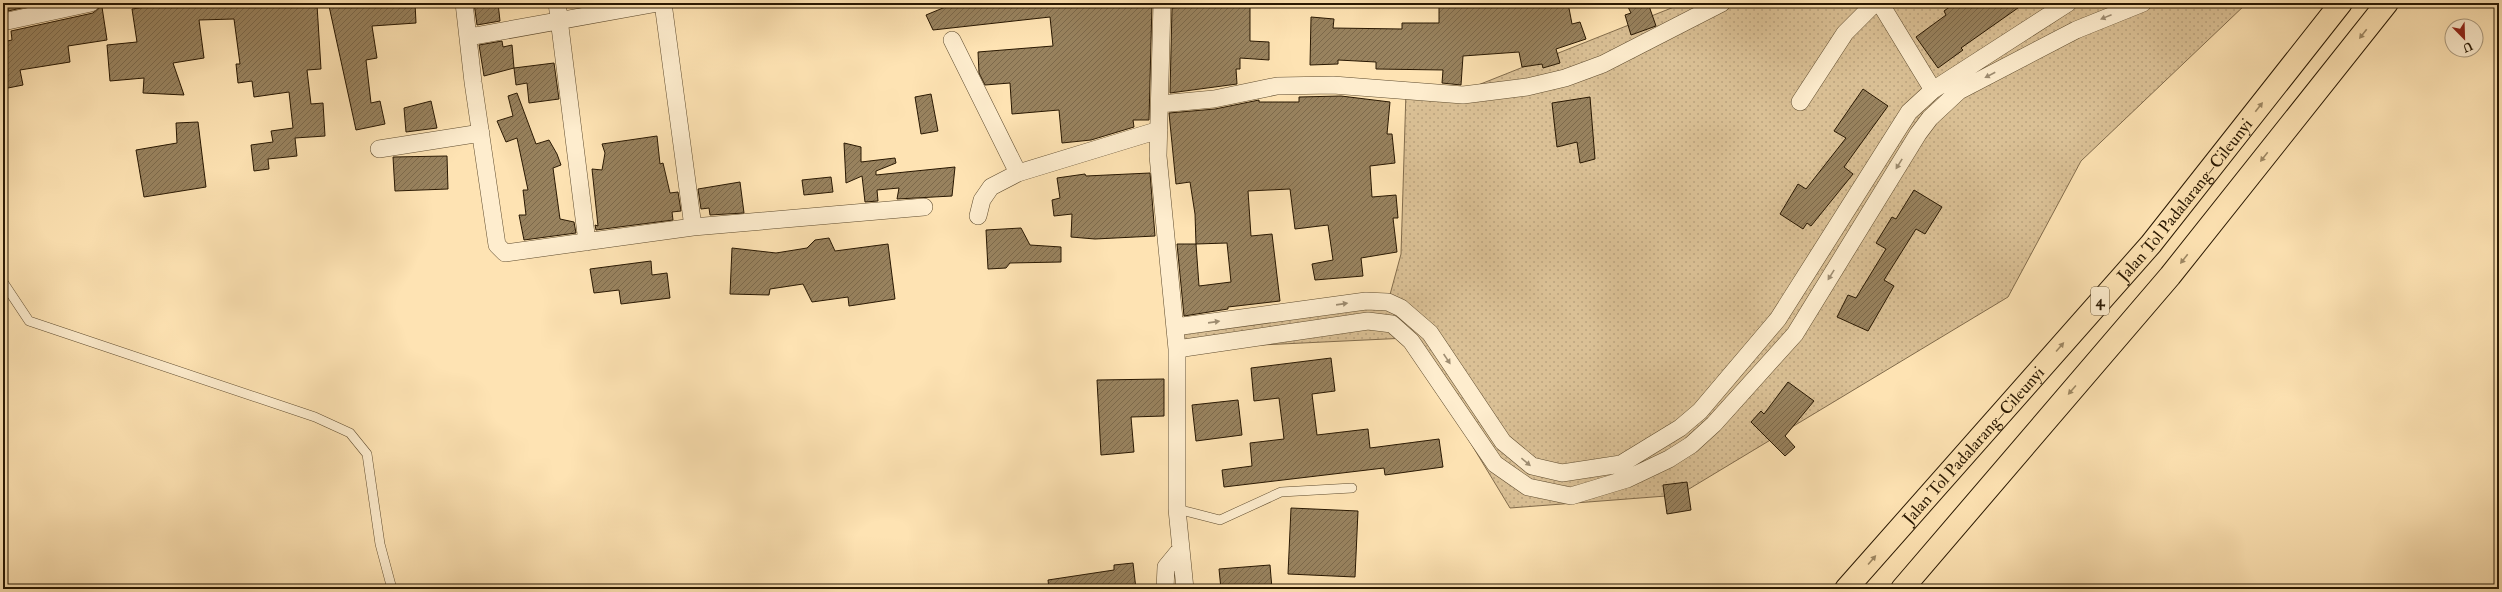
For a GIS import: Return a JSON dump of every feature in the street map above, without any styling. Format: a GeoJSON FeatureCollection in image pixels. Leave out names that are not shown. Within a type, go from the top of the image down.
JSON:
{"type":"FeatureCollection","features":[{"type":"Feature","properties":{"kind":"highway","name":"Jalan Tol Padalarang–Cileunyi"},"geometry":{"type":"LineString","coordinates":[[1846,589],[2151,244],[2341,3]]}},
{"type":"Feature","properties":{"kind":"highway","name":"Jalan Tol Padalarang–Cileunyi"},"geometry":{"type":"LineString","coordinates":[[1902,589],[2170,276],[2387,3]]}},
{"type":"Feature","properties":{"kind":"street"},"geometry":{"type":"LineString","coordinates":[[3,22],[91,3]]}},
{"type":"Feature","properties":{"kind":"street"},"geometry":{"type":"LineString","coordinates":[[464,3],[497,245],[500,250],[505,253],[525,252],[693,227],[924,207]]}},
{"type":"Feature","properties":{"kind":"street"},"geometry":{"type":"LineString","coordinates":[[557,3],[587,242]]}},
{"type":"Feature","properties":{"kind":"street"},"geometry":{"type":"LineString","coordinates":[[469,37],[658,3]]}},
{"type":"Feature","properties":{"kind":"street"},"geometry":{"type":"LineString","coordinates":[[663,3],[693,227]]}},
{"type":"Feature","properties":{"kind":"street"},"geometry":{"type":"LineString","coordinates":[[1162,3],[1158,156],[1178,349],[1177,509],[1185,589]]}},
{"type":"Feature","properties":{"kind":"street"},"geometry":{"type":"LineString","coordinates":[[1160,104],[1214,99],[1277,86],[1333,85],[1463,96],[1527,87],[1565,78],[1603,64],[1722,3]]}},
{"type":"Feature","properties":{"kind":"street"},"geometry":{"type":"LineString","coordinates":[[1800,102],[1845,33],[1875,3]]}},
{"type":"Feature","properties":{"kind":"street"},"geometry":{"type":"LineString","coordinates":[[1880,3],[1933,90]]}},
{"type":"Feature","properties":{"kind":"street"},"geometry":{"type":"LineString","coordinates":[[1175,328],[1366,301],[1388,302],[1401,308],[1430,333],[1503,442],[1532,466],[1562,473],[1621,464],[1680,428],[1700,411],[1778,319],[1908,112],[1933,90],[2068,3]]}},
{"type":"Feature","properties":{"kind":"street"},"geometry":{"type":"LineString","coordinates":[[1178,349],[1368,321],[1392,324],[1410,341],[1495,464],[1528,487],[1571,496],[1627,479],[1691,445],[1714,424],[1795,334],[1918,134],[1944,105],[1960,91],[2076,30],[2143,3]]}},
{"type":"Feature","properties":{"kind":"street"},"geometry":{"type":"LineString","coordinates":[[952,40],[1018,173]]}},
{"type":"Feature","properties":{"kind":"street"},"geometry":{"type":"LineString","coordinates":[[978,216],[982,200],[991,187],[1018,173],[1159,130]]}},
{"type":"Feature","properties":{"kind":"street"},"geometry":{"type":"LineString","coordinates":[[380,149],[481,133]]}},
{"type":"Feature","properties":{"kind":"street"},"geometry":{"type":"LineString","coordinates":[[1366,301],[1368,321]]}},
{"type":"Feature","properties":{"kind":"street"},"geometry":{"type":"LineString","coordinates":[[1165,589],[1166,567],[1180,550]]}},
{"type":"Feature","properties":{"kind":"lane"},"geometry":{"type":"LineString","coordinates":[[3,282],[29,321],[315,417],[350,433],[367,454],[380,544],[392,589]]}},
{"type":"Feature","properties":{"kind":"lane"},"geometry":{"type":"LineString","coordinates":[[1177,509],[1220,520],[1281,492],[1352,488]]}},
{"type":"Feature","properties":{"kind":"shaded area"},"geometry":{"type":"Polygon","coordinates":[[[1684,3],[2247,3],[2081,161],[2008,297],[1679,495],[1510,508],[1407,338],[1177,349],[1175,328],[1388,302],[1401,254],[1406,91],[1453,95],[1684,3]]]}},
{"type":"Feature","properties":{"kind":"building"},"geometry":{"type":"Polygon","coordinates":[[[7,3],[44,3],[8,11],[7,3]]]}},
{"type":"Feature","properties":{"kind":"building"},"geometry":{"type":"Polygon","coordinates":[[[172,3],[252,3],[252,7],[289,3],[317,5],[321,69],[307,70],[311,104],[323,103],[325,136],[295,138],[297,156],[268,159],[269,169],[254,171],[251,145],[273,142],[271,131],[293,128],[289,92],[254,97],[252,81],[238,83],[236,64],[240,64],[234,19],[199,20],[204,58],[173,63],[184,95],[143,93],[144,78],[110,81],[107,45],[137,42],[132,9],[172,3]]]}},
{"type":"Feature","properties":{"kind":"building"},"geometry":{"type":"Polygon","coordinates":[[[341,3],[415,3],[416,23],[372,26],[377,58],[366,60],[371,103],[380,101],[385,124],[356,130],[329,6],[340,6],[341,3]]]}},
{"type":"Feature","properties":{"kind":"building"},"geometry":{"type":"Polygon","coordinates":[[[474,3],[498,3],[500,21],[477,25],[474,3]]]}},
{"type":"Feature","properties":{"kind":"building"},"geometry":{"type":"Polygon","coordinates":[[[955,3],[1079,3],[1079,5],[1152,3],[1149,120],[1133,120],[1134,127],[1091,140],[1062,143],[1059,110],[1012,114],[1010,83],[985,85],[979,73],[978,52],[1053,46],[1050,17],[933,30],[926,15],[955,3]]]}},
{"type":"Feature","properties":{"kind":"building"},"geometry":{"type":"Polygon","coordinates":[[[1439,3],[1466,3],[1467,7],[1502,5],[1502,3],[1568,3],[1572,24],[1580,22],[1586,39],[1556,49],[1560,63],[1543,68],[1542,64],[1522,67],[1519,52],[1463,56],[1461,85],[1442,83],[1443,70],[1376,69],[1376,62],[1338,60],[1338,64],[1310,65],[1311,17],[1334,19],[1333,28],[1402,29],[1402,23],[1439,23],[1439,3]]]}},
{"type":"Feature","properties":{"kind":"building"},"geometry":{"type":"Polygon","coordinates":[[[1648,3],[1656,26],[1631,35],[1625,15],[1631,13],[1628,7],[1648,3]]]}},
{"type":"Feature","properties":{"kind":"building"},"geometry":{"type":"Polygon","coordinates":[[[1955,3],[2025,3],[1961,48],[1963,50],[1938,68],[1916,37],[1946,15],[1944,11],[1955,3]]]}},
{"type":"Feature","properties":{"kind":"building"},"geometry":{"type":"Polygon","coordinates":[[[1218,5],[1250,5],[1250,41],[1269,42],[1269,60],[1240,58],[1240,69],[1236,69],[1237,84],[1170,93],[1172,8],[1218,5]]]}},
{"type":"Feature","properties":{"kind":"building"},"geometry":{"type":"Polygon","coordinates":[[[102,7],[107,40],[68,46],[70,62],[20,70],[23,85],[3,89],[3,42],[12,40],[11,31],[93,13],[102,7]]]}},
{"type":"Feature","properties":{"kind":"building"},"geometry":{"type":"Polygon","coordinates":[[[502,41],[503,47],[512,45],[514,68],[484,76],[479,45],[502,41]]]}},
{"type":"Feature","properties":{"kind":"building"},"geometry":{"type":"Polygon","coordinates":[[[554,63],[559,99],[529,103],[527,83],[516,85],[514,68],[554,63]]]}},
{"type":"Feature","properties":{"kind":"building"},"geometry":{"type":"Polygon","coordinates":[[[1863,89],[1888,106],[1844,167],[1853,174],[1811,226],[1807,223],[1803,229],[1780,214],[1798,184],[1806,189],[1846,138],[1834,131],[1863,89]]]}},
{"type":"Feature","properties":{"kind":"building"},"geometry":{"type":"Polygon","coordinates":[[[517,93],[536,144],[549,140],[557,154],[561,165],[553,168],[560,219],[574,222],[576,233],[524,240],[519,215],[526,215],[523,190],[528,190],[517,138],[506,142],[497,121],[513,116],[508,96],[517,93]]]}},
{"type":"Feature","properties":{"kind":"building"},"geometry":{"type":"Polygon","coordinates":[[[931,94],[938,131],[921,134],[915,97],[931,94]]]}},
{"type":"Feature","properties":{"kind":"building"},"geometry":{"type":"Polygon","coordinates":[[[1341,96],[1390,102],[1387,134],[1392,134],[1395,163],[1370,166],[1372,197],[1396,195],[1398,218],[1393,218],[1397,252],[1361,258],[1363,276],[1315,280],[1312,264],[1333,260],[1328,225],[1295,229],[1290,189],[1248,191],[1251,236],[1272,234],[1280,301],[1228,307],[1228,309],[1184,316],[1177,244],[1196,244],[1195,214],[1190,182],[1176,184],[1169,113],[1215,109],[1259,100],[1259,102],[1299,102],[1299,97],[1341,96]],[[1227,243],[1196,244],[1199,286],[1231,282],[1227,243]]]}},
{"type":"Feature","properties":{"kind":"building"},"geometry":{"type":"Polygon","coordinates":[[[1590,97],[1595,159],[1580,163],[1577,142],[1557,147],[1552,103],[1590,97]]]}},
{"type":"Feature","properties":{"kind":"building"},"geometry":{"type":"Polygon","coordinates":[[[431,101],[437,128],[406,132],[404,108],[431,101]]]}},
{"type":"Feature","properties":{"kind":"building"},"geometry":{"type":"Polygon","coordinates":[[[198,122],[206,187],[144,197],[136,150],[177,143],[176,123],[198,122]]]}},
{"type":"Feature","properties":{"kind":"building"},"geometry":{"type":"Polygon","coordinates":[[[657,136],[660,164],[663,163],[670,193],[678,192],[681,211],[672,212],[673,220],[596,230],[595,225],[598,226],[592,169],[602,170],[605,153],[602,144],[657,136]]]}},
{"type":"Feature","properties":{"kind":"building"},"geometry":{"type":"Polygon","coordinates":[[[844,143],[861,147],[861,162],[895,158],[896,163],[876,171],[876,175],[955,167],[952,196],[897,199],[899,188],[877,190],[878,201],[865,202],[862,176],[846,183],[844,143]]]}},
{"type":"Feature","properties":{"kind":"building"},"geometry":{"type":"Polygon","coordinates":[[[447,156],[448,189],[395,191],[393,157],[447,156]]]}},
{"type":"Feature","properties":{"kind":"building"},"geometry":{"type":"Polygon","coordinates":[[[1150,173],[1155,236],[1095,239],[1071,237],[1072,214],[1054,216],[1052,200],[1060,198],[1057,178],[1085,174],[1086,176],[1150,173]]]}},
{"type":"Feature","properties":{"kind":"building"},"geometry":{"type":"Polygon","coordinates":[[[831,177],[833,192],[804,195],[802,180],[831,177]]]}},
{"type":"Feature","properties":{"kind":"building"},"geometry":{"type":"Polygon","coordinates":[[[740,182],[744,213],[710,215],[709,208],[701,209],[698,189],[740,182]]]}},
{"type":"Feature","properties":{"kind":"building"},"geometry":{"type":"Polygon","coordinates":[[[1914,190],[1942,207],[1925,234],[1916,229],[1884,280],[1894,286],[1868,331],[1837,317],[1848,295],[1856,298],[1886,249],[1876,243],[1892,217],[1896,219],[1914,190]]]}},
{"type":"Feature","properties":{"kind":"building"},"geometry":{"type":"Polygon","coordinates":[[[1021,228],[1030,245],[1061,247],[1061,262],[1010,263],[1006,268],[988,269],[986,230],[1021,228]]]}},
{"type":"Feature","properties":{"kind":"building"},"geometry":{"type":"Polygon","coordinates":[[[829,238],[835,251],[888,244],[895,299],[849,306],[848,297],[812,302],[803,284],[770,289],[769,295],[730,294],[732,248],[776,253],[807,248],[815,240],[829,238]]]}},
{"type":"Feature","properties":{"kind":"building"},"geometry":{"type":"Polygon","coordinates":[[[651,261],[652,275],[667,273],[670,298],[621,304],[619,290],[594,293],[590,269],[651,261]]]}},
{"type":"Feature","properties":{"kind":"building"},"geometry":{"type":"Polygon","coordinates":[[[1331,358],[1335,391],[1312,394],[1317,435],[1368,429],[1370,448],[1439,439],[1443,467],[1385,475],[1384,468],[1224,487],[1222,470],[1252,466],[1250,443],[1284,439],[1279,398],[1254,401],[1251,368],[1331,358]]]}},
{"type":"Feature","properties":{"kind":"building"},"geometry":{"type":"Polygon","coordinates":[[[1164,379],[1164,416],[1131,417],[1134,452],[1101,455],[1097,380],[1164,379]]]}},
{"type":"Feature","properties":{"kind":"building"},"geometry":{"type":"Polygon","coordinates":[[[1788,382],[1814,401],[1785,436],[1795,447],[1785,456],[1751,422],[1761,411],[1764,414],[1788,382]]]}},
{"type":"Feature","properties":{"kind":"building"},"geometry":{"type":"Polygon","coordinates":[[[1238,400],[1242,435],[1196,441],[1192,405],[1238,400]]]}},
{"type":"Feature","properties":{"kind":"building"},"geometry":{"type":"Polygon","coordinates":[[[1687,482],[1691,510],[1667,514],[1663,485],[1687,482]]]}},
{"type":"Feature","properties":{"kind":"building"},"geometry":{"type":"Polygon","coordinates":[[[1291,508],[1358,511],[1355,577],[1288,574],[1291,508]]]}},
{"type":"Feature","properties":{"kind":"building"},"geometry":{"type":"Polygon","coordinates":[[[1133,563],[1136,589],[1049,589],[1048,580],[1114,570],[1114,565],[1133,563]]]}},
{"type":"Feature","properties":{"kind":"building"},"geometry":{"type":"Polygon","coordinates":[[[1270,565],[1272,589],[1221,589],[1219,569],[1270,565]]]}}]}
